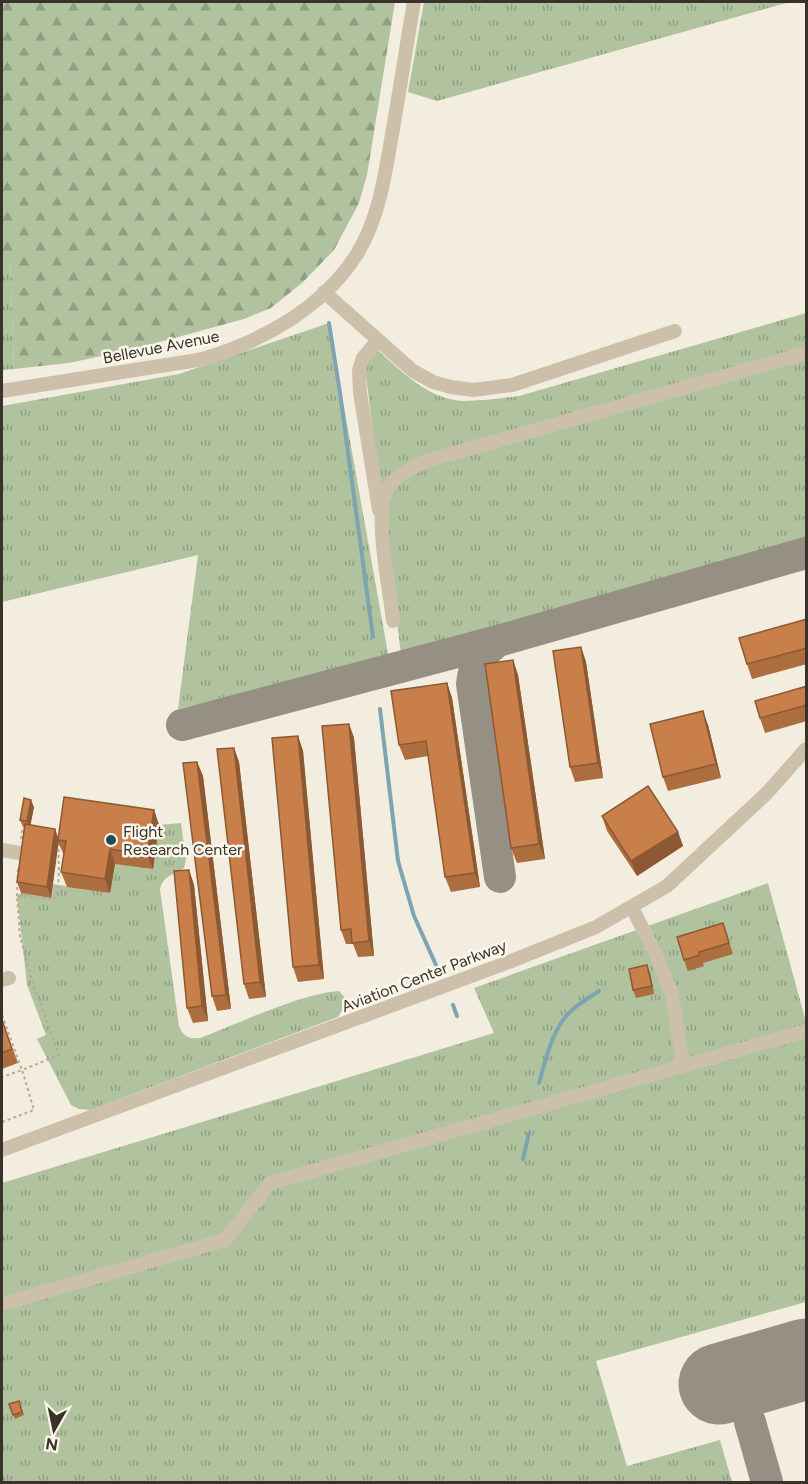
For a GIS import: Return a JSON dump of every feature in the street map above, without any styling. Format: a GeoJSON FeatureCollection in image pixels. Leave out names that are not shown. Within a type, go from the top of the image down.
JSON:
{"type":"FeatureCollection","features":[{"type":"Feature","properties":{"kind":"street","name":"Bellevue Avenue"},"geometry":{"type":"LineString","coordinates":[[2,391],[198,360],[227,352],[281,327],[324,292],[357,253],[375,213],[384,181],[414,2]]}},
{"type":"Feature","properties":{"kind":"street"},"geometry":{"type":"LineString","coordinates":[[324,292],[413,371],[433,382],[473,390],[512,385],[675,331]]}},
{"type":"Feature","properties":{"kind":"street"},"geometry":{"type":"LineString","coordinates":[[378,340],[363,358],[359,370],[360,393],[381,519],[393,621]]}},
{"type":"Feature","properties":{"kind":"street"},"geometry":{"type":"LineString","coordinates":[[381,519],[387,490],[397,477],[426,461],[807,353]]}},
{"type":"Feature","properties":{"kind":"street","name":"Aviation Center Parkway"},"geometry":{"type":"LineString","coordinates":[[2,1150],[509,962],[596,927],[667,886],[766,794],[807,749]]}},
{"type":"Feature","properties":{"kind":"street"},"geometry":{"type":"LineString","coordinates":[[2,850],[20,854]]}},
{"type":"Feature","properties":{"kind":"street"},"geometry":{"type":"LineString","coordinates":[[632,908],[653,948],[672,995],[683,1065]]}},
{"type":"Feature","properties":{"kind":"street"},"geometry":{"type":"LineString","coordinates":[[2,1304],[225,1240],[270,1183],[807,1031]]}},
{"type":"Feature","properties":{"kind":"path"},"geometry":{"type":"LineString","coordinates":[[2,1077],[59,1055],[32,981],[20,937],[17,896],[22,831],[32,833]]}},
{"type":"Feature","properties":{"kind":"path"},"geometry":{"type":"LineString","coordinates":[[17,896],[54,899],[60,870],[58,854],[60,837]]}},
{"type":"Feature","properties":{"kind":"path"},"geometry":{"type":"LineString","coordinates":[[2,1015],[34,1110],[2,1122]]}},
{"type":"Feature","properties":{"kind":"green space"},"geometry":{"type":"Polygon","coordinates":[[[2,2],[395,2],[367,175],[359,203],[334,250],[303,282],[271,308],[244,319],[134,349],[69,363],[14,369],[10,261],[2,261],[2,2]]]}},
{"type":"Feature","properties":{"kind":"green space"},"geometry":{"type":"Polygon","coordinates":[[[424,2],[790,2],[437,101],[408,92],[424,2]]]}},
{"type":"Feature","properties":{"kind":"green space"},"geometry":{"type":"Polygon","coordinates":[[[2,261],[10,261],[14,369],[2,370],[2,261]]]}},
{"type":"Feature","properties":{"kind":"green space"},"geometry":{"type":"Polygon","coordinates":[[[806,313],[806,538],[401,654],[365,368],[374,347],[426,389],[451,399],[478,400],[519,396],[806,313]]]}},
{"type":"Feature","properties":{"kind":"green space"},"geometry":{"type":"Polygon","coordinates":[[[329,323],[389,659],[178,709],[198,555],[2,602],[2,406],[179,374],[329,323]]]}},
{"type":"Feature","properties":{"kind":"green space"},"geometry":{"type":"Polygon","coordinates":[[[181,823],[186,860],[184,868],[166,878],[160,889],[179,1026],[183,1033],[189,1038],[200,1038],[288,1003],[323,993],[339,991],[345,998],[345,1006],[338,1017],[90,1110],[79,1109],[71,1105],[37,1039],[46,1035],[27,985],[17,896],[21,893],[51,898],[53,884],[110,893],[115,864],[159,825],[181,823]]]}},
{"type":"Feature","properties":{"kind":"green space"},"geometry":{"type":"Polygon","coordinates":[[[768,883],[806,1022],[806,1302],[596,1361],[627,1466],[720,1440],[732,1482],[2,1482],[2,1183],[494,1033],[474,988],[768,883]]]}},
{"type":"Feature","properties":{"kind":"building"},"geometry":{"type":"Polygon","coordinates":[[[807,619],[807,648],[747,664],[739,638],[807,619]]]}},
{"type":"Feature","properties":{"kind":"building"},"geometry":{"type":"Polygon","coordinates":[[[581,647],[598,763],[570,767],[553,651],[581,647]]]}},
{"type":"Feature","properties":{"kind":"building"},"geometry":{"type":"Polygon","coordinates":[[[513,660],[539,844],[511,848],[485,664],[513,660]]]}},
{"type":"Feature","properties":{"kind":"building"},"geometry":{"type":"Polygon","coordinates":[[[447,683],[475,873],[445,877],[426,741],[399,745],[391,691],[447,683]]]}},
{"type":"Feature","properties":{"kind":"building"},"geometry":{"type":"Polygon","coordinates":[[[807,686],[807,705],[760,718],[755,701],[807,686]]]}},
{"type":"Feature","properties":{"kind":"building"},"geometry":{"type":"Polygon","coordinates":[[[703,711],[716,764],[663,777],[650,724],[703,711]]]}},
{"type":"Feature","properties":{"kind":"building"},"geometry":{"type":"Polygon","coordinates":[[[349,724],[369,941],[352,943],[351,929],[341,930],[322,726],[349,724]]]}},
{"type":"Feature","properties":{"kind":"building"},"geometry":{"type":"Polygon","coordinates":[[[298,736],[319,965],[293,967],[272,738],[298,736]]]}},
{"type":"Feature","properties":{"kind":"building"},"geometry":{"type":"Polygon","coordinates":[[[234,748],[260,982],[244,984],[217,749],[234,748]]]}},
{"type":"Feature","properties":{"kind":"building"},"geometry":{"type":"Polygon","coordinates":[[[197,762],[226,995],[212,996],[183,763],[197,762]]]}},
{"type":"Feature","properties":{"kind":"building"},"geometry":{"type":"Polygon","coordinates":[[[648,786],[678,832],[631,861],[602,816],[648,786]]]}},
{"type":"Feature","properties":{"kind":"building","name":"Flight Research Center"},"geometry":{"type":"Polygon","coordinates":[[[64,797],[154,810],[147,855],[110,849],[105,879],[61,872],[66,841],[58,840],[64,797]]]}},
{"type":"Feature","properties":{"kind":"building"},"geometry":{"type":"Polygon","coordinates":[[[24,798],[31,800],[27,821],[20,820],[24,798]]]}},
{"type":"Feature","properties":{"kind":"building"},"geometry":{"type":"Polygon","coordinates":[[[25,824],[55,829],[47,887],[17,882],[25,824]]]}},
{"type":"Feature","properties":{"kind":"building"},"geometry":{"type":"Polygon","coordinates":[[[189,870],[202,1006],[187,1008],[174,871],[189,870]]]}},
{"type":"Feature","properties":{"kind":"building"},"geometry":{"type":"Polygon","coordinates":[[[723,923],[729,943],[699,952],[700,955],[684,960],[677,937],[723,923]]]}},
{"type":"Feature","properties":{"kind":"building"},"geometry":{"type":"Polygon","coordinates":[[[647,965],[652,986],[633,990],[629,969],[647,965]]]}},
{"type":"Feature","properties":{"kind":"building"},"geometry":{"type":"Polygon","coordinates":[[[2,1020],[12,1049],[2,1053],[2,1020]]]}},
{"type":"Feature","properties":{"kind":"building"},"geometry":{"type":"Polygon","coordinates":[[[19,1401],[22,1412],[13,1415],[9,1404],[19,1401]]]}},
{"type":"Feature","properties":{"kind":"waterway"},"geometry":{"type":"LineString","coordinates":[[329,323],[373,637]]}},
{"type":"Feature","properties":{"kind":"waterway"},"geometry":{"type":"LineString","coordinates":[[380,709],[398,861],[414,916],[436,965]]}},
{"type":"Feature","properties":{"kind":"waterway"},"geometry":{"type":"LineString","coordinates":[[539,1083],[559,1026],[572,1010],[599,991]]}},
{"type":"Feature","properties":{"kind":"waterway"},"geometry":{"type":"LineString","coordinates":[[453,1005],[457,1016]]}},
{"type":"Feature","properties":{"kind":"waterway"},"geometry":{"type":"LineString","coordinates":[[523,1159],[529,1133]]}},
{"type":"Feature","properties":{"kind":"taxiway"},"geometry":{"type":"LineString","coordinates":[[182,725],[498,641],[806,553]]}},
{"type":"Feature","properties":{"kind":"taxiway"},"geometry":{"type":"LineString","coordinates":[[498,641],[480,659],[472,684],[500,877]]}},
{"type":"Feature","properties":{"kind":"taxiway"},"geometry":{"type":"LineString","coordinates":[[750,1422],[767,1482]]}},
{"type":"Feature","properties":{"kind":"runway"},"geometry":{"type":"LineString","coordinates":[[719,1384],[806,1359]]}},
{"type":"Feature","properties":{"kind":"place","name":"Flight Research Center"},"geometry":{"type":"Point","coordinates":[111,840]}}]}
